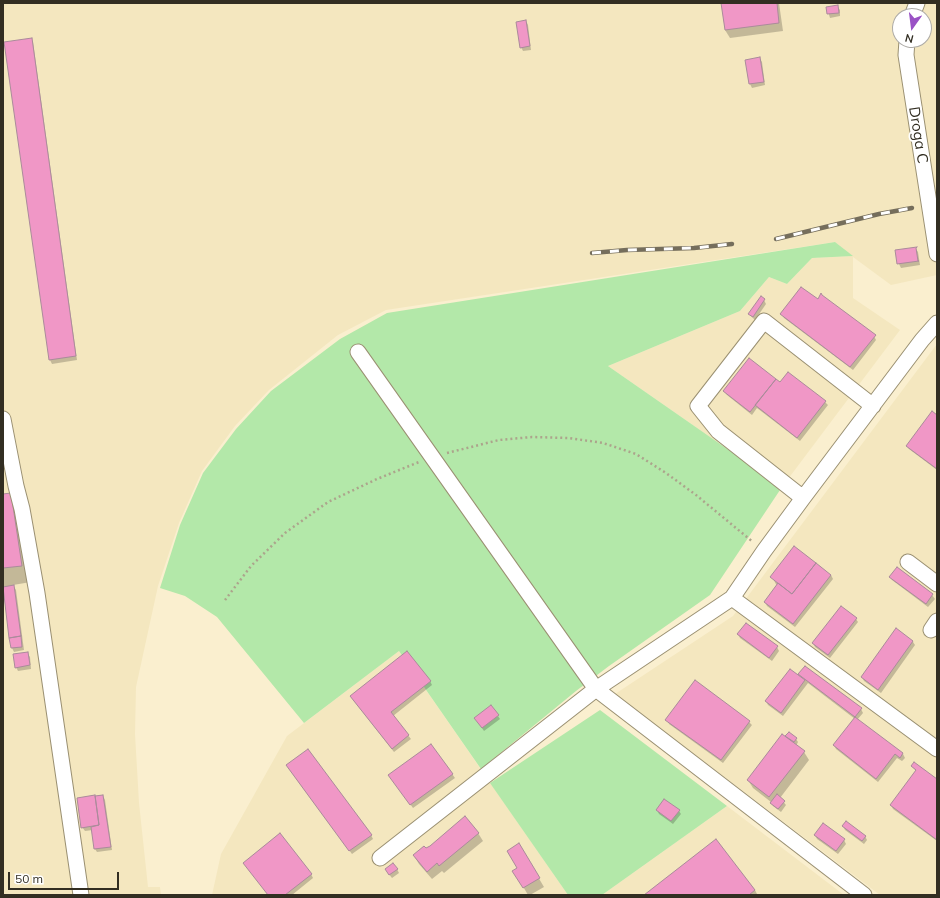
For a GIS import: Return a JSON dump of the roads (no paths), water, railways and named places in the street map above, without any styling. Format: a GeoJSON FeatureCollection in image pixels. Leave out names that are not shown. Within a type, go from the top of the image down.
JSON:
{"type":"FeatureCollection","features":[{"type":"Feature","properties":{"kind":"street","name":"Droga C"},"geometry":{"type":"LineString","coordinates":[[906,48],[906,55],[937,254]]}},
{"type":"Feature","properties":{"kind":"street"},"geometry":{"type":"LineString","coordinates":[[803,498],[718,431],[698,406],[764,321],[873,406]]}},
{"type":"Feature","properties":{"kind":"street"},"geometry":{"type":"LineString","coordinates":[[380,858],[596,689],[732,598],[803,498],[937,323]]}},
{"type":"Feature","properties":{"kind":"street"},"geometry":{"type":"LineString","coordinates":[[358,352],[596,689],[864,895]]}},
{"type":"Feature","properties":{"kind":"street"},"geometry":{"type":"LineString","coordinates":[[3,419],[8,476],[22,509],[37,593],[81,895]]}},
{"type":"Feature","properties":{"kind":"street"},"geometry":{"type":"LineString","coordinates":[[908,562],[937,584]]}},
{"type":"Feature","properties":{"kind":"street"},"geometry":{"type":"LineString","coordinates":[[732,598],[937,749]]}},
{"type":"Feature","properties":{"kind":"railway"},"geometry":{"type":"LineString","coordinates":[[776,239],[879,214],[912,208]]}},
{"type":"Feature","properties":{"kind":"railway"},"geometry":{"type":"LineString","coordinates":[[592,253],[627,250],[694,248],[732,244]]}}]}
